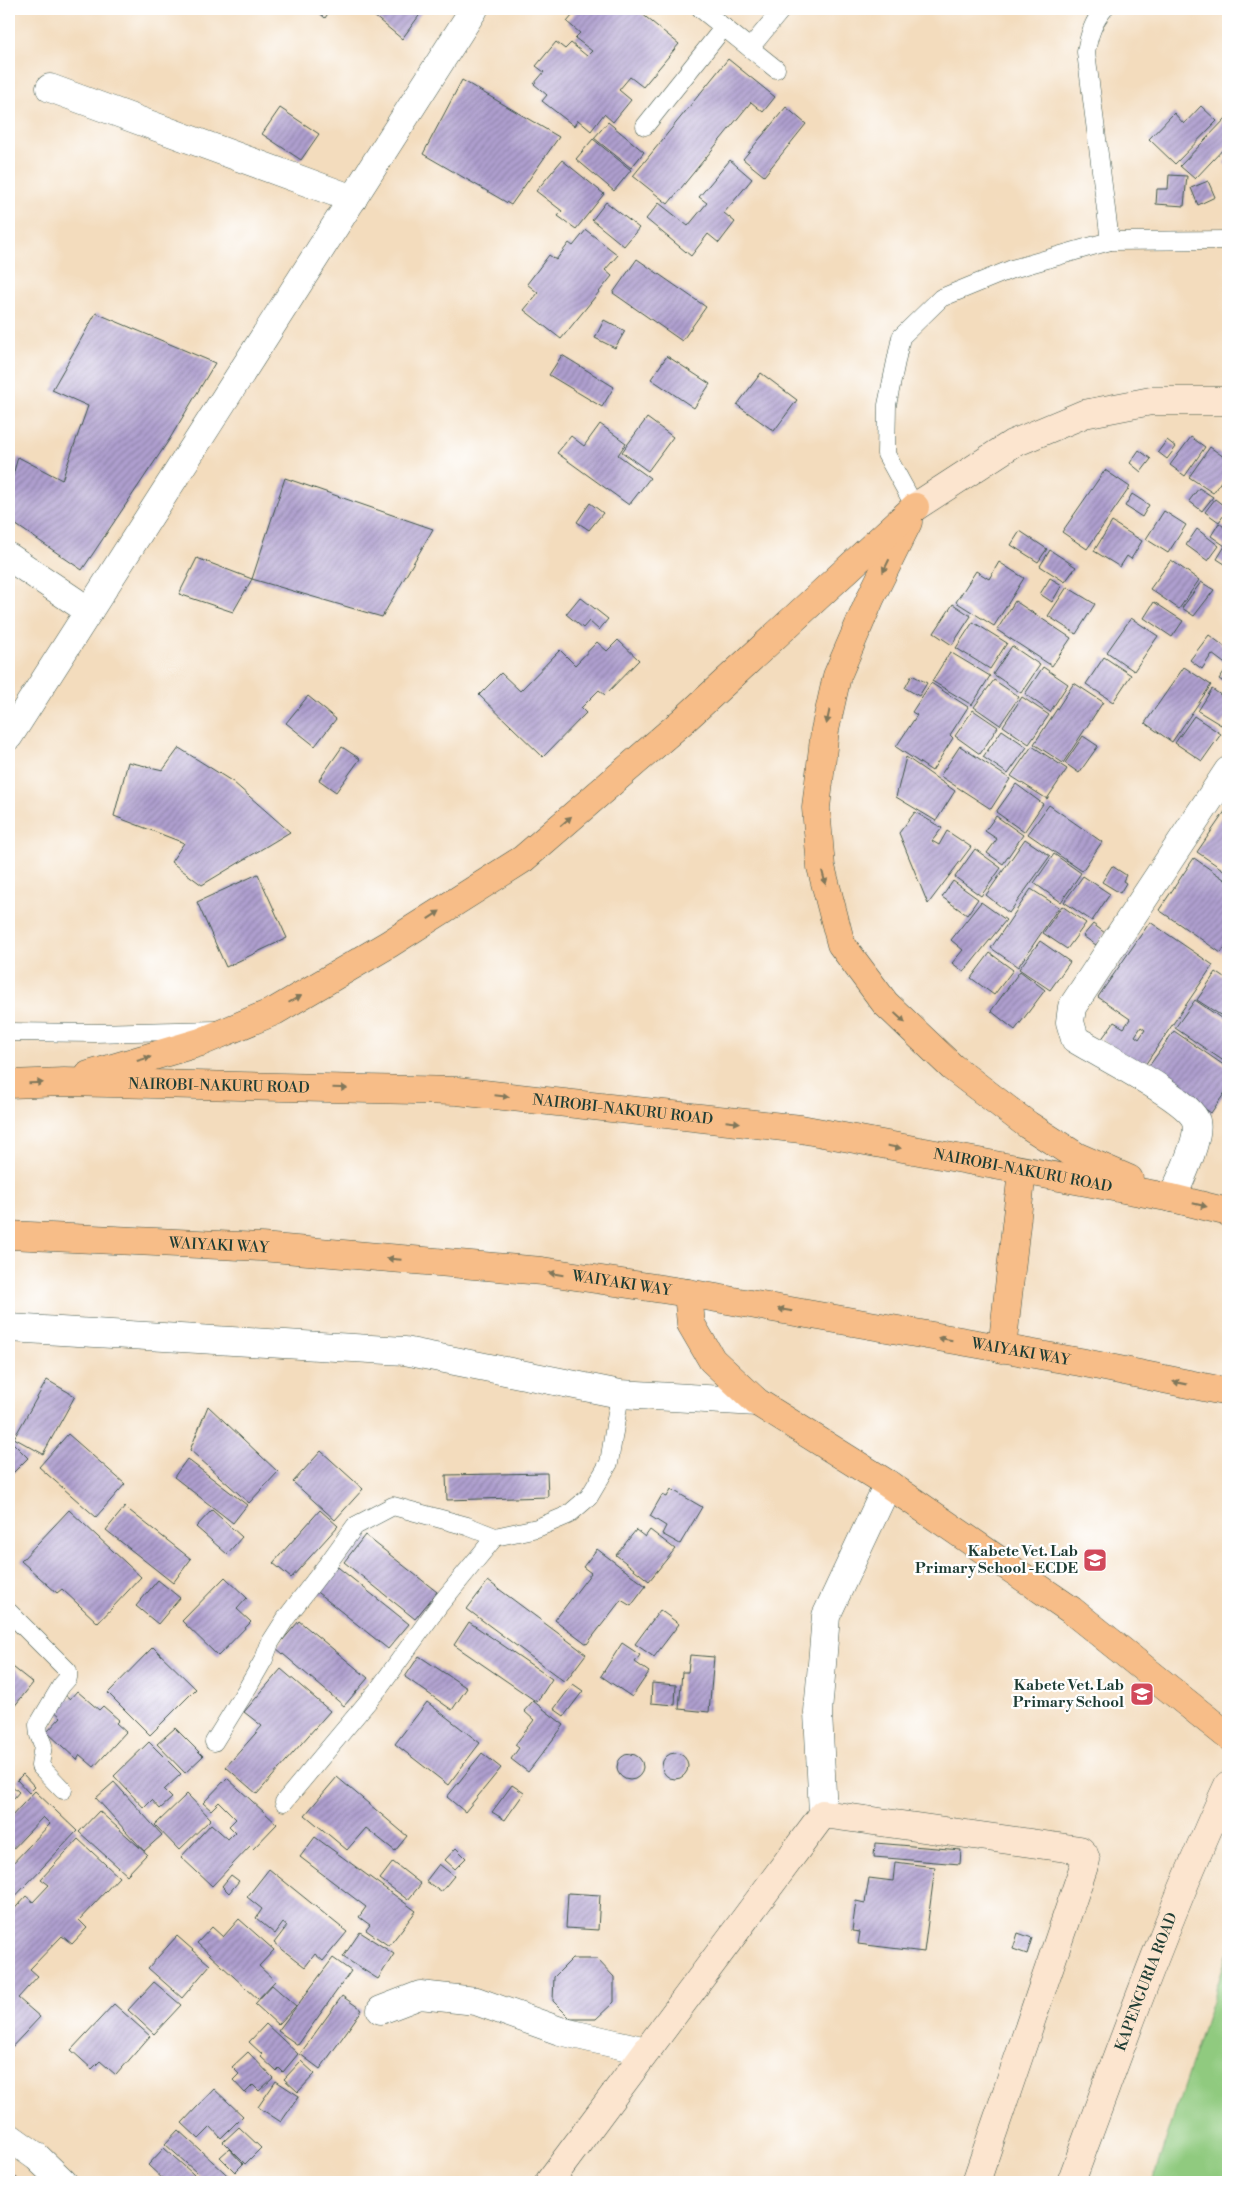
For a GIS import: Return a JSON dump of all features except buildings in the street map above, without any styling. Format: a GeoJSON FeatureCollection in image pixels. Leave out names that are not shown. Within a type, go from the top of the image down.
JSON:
{"type":"FeatureCollection","features":[{"type":"Feature","properties":{"kind":"highway"},"geometry":{"type":"LineString","coordinates":[[64,1082],[201,1042],[275,1011],[389,944],[523,859],[684,720],[915,507]]}},
{"type":"Feature","properties":{"kind":"highway"},"geometry":{"type":"LineString","coordinates":[[915,507],[837,676],[825,730],[816,808],[821,867],[842,944],[884,1004],[952,1067],[1020,1120],[1076,1156],[1172,1198]]}},
{"type":"Feature","properties":{"kind":"highway","name":"NAIROBI-NAKURU ROAD"},"geometry":{"type":"LineString","coordinates":[[9,1084],[64,1082],[457,1091],[801,1129],[1022,1172],[1172,1198],[1228,1212]]}},
{"type":"Feature","properties":{"kind":"highway"},"geometry":{"type":"LineString","coordinates":[[1002,1349],[1022,1172]]}},
{"type":"Feature","properties":{"kind":"highway","name":"WAIYAKI WAY"},"geometry":{"type":"LineString","coordinates":[[9,1235],[271,1248],[542,1271],[688,1293],[1080,1362],[1228,1392]]}},
{"type":"Feature","properties":{"kind":"highway"},"geometry":{"type":"LineString","coordinates":[[688,1293],[691,1324],[712,1360],[757,1402],[888,1484],[1071,1610],[1228,1736]]}},
{"type":"Feature","properties":{"kind":"street"},"geometry":{"type":"LineString","coordinates":[[9,736],[474,9]]}},
{"type":"Feature","properties":{"kind":"street"},"geometry":{"type":"LineString","coordinates":[[50,88],[353,199]]}},
{"type":"Feature","properties":{"kind":"street"},"geometry":{"type":"LineString","coordinates":[[915,507],[1012,444],[1084,414],[1151,401],[1228,401]]}},
{"type":"Feature","properties":{"kind":"street"},"geometry":{"type":"LineString","coordinates":[[9,557],[89,611]]}},
{"type":"Feature","properties":{"kind":"street"},"geometry":{"type":"LineString","coordinates":[[1172,1198],[1195,1142],[1196,1122],[1187,1109],[1169,1094],[1075,1040],[1070,1022],[1072,1007],[1228,771]]}},
{"type":"Feature","properties":{"kind":"street"},"geometry":{"type":"LineString","coordinates":[[9,1328],[405,1351],[620,1394],[757,1402]]}},
{"type":"Feature","properties":{"kind":"street"},"geometry":{"type":"LineString","coordinates":[[548,2182],[823,1814],[818,1712],[826,1616],[888,1484]]}},
{"type":"Feature","properties":{"kind":"street","name":"KAPENGURIA ROAD"},"geometry":{"type":"LineString","coordinates":[[1071,2182],[1115,2063],[1201,1843],[1228,1785]]}},
{"type":"Feature","properties":{"kind":"street"},"geometry":{"type":"LineString","coordinates":[[823,1814],[1080,1850],[1084,1854],[1086,1860],[976,2182]]}},
{"type":"Feature","properties":{"kind":"street"},"geometry":{"type":"LineString","coordinates":[[381,2010],[420,1995],[476,2001],[560,2031],[646,2051]]}},
{"type":"Feature","properties":{"kind":"street"},"geometry":{"type":"LineString","coordinates":[[9,2137],[38,2157],[63,2182]]}},
{"type":"Feature","properties":{"kind":"lane"},"geometry":{"type":"LineString","coordinates":[[701,9],[776,68]]}},
{"type":"Feature","properties":{"kind":"lane"},"geometry":{"type":"LineString","coordinates":[[750,48],[782,9]]}},
{"type":"Feature","properties":{"kind":"lane"},"geometry":{"type":"LineString","coordinates":[[1104,9],[1096,18],[1088,36],[1086,52],[1110,241]]}},
{"type":"Feature","properties":{"kind":"lane"},"geometry":{"type":"LineString","coordinates":[[645,126],[724,27]]}},
{"type":"Feature","properties":{"kind":"lane"},"geometry":{"type":"LineString","coordinates":[[915,507],[886,454],[887,405],[901,337],[941,298],[1012,269],[1110,241],[1228,240]]}},
{"type":"Feature","properties":{"kind":"lane"},"geometry":{"type":"LineString","coordinates":[[9,1032],[85,1033],[230,1030]]}},
{"type":"Feature","properties":{"kind":"lane"},"geometry":{"type":"LineString","coordinates":[[214,1742],[248,1687],[286,1618],[354,1526],[393,1506],[467,1526],[495,1537],[537,1528],[568,1515],[589,1497],[609,1462],[620,1394]]}},
{"type":"Feature","properties":{"kind":"lane"},"geometry":{"type":"LineString","coordinates":[[284,1802],[380,1687],[440,1604],[495,1537]]}},
{"type":"Feature","properties":{"kind":"lane"},"geometry":{"type":"LineString","coordinates":[[9,1612],[68,1671],[68,1678],[61,1686],[38,1725],[38,1735],[43,1745],[40,1766],[63,1790]]}},
{"type":"Feature","properties":{"kind":"green space"},"geometry":{"type":"Polygon","coordinates":[[[1228,1952],[1228,2182],[1152,2182],[1228,1952]]]}},
{"type":"Feature","properties":{"kind":"place","name":"Kabete Vet. Lab Primary School -ECDE"},"geometry":{"type":"Point","coordinates":[1095,1560]}},
{"type":"Feature","properties":{"kind":"place","name":"Kabete Vet. Lab Primary School"},"geometry":{"type":"Point","coordinates":[1142,1694]}}]}
